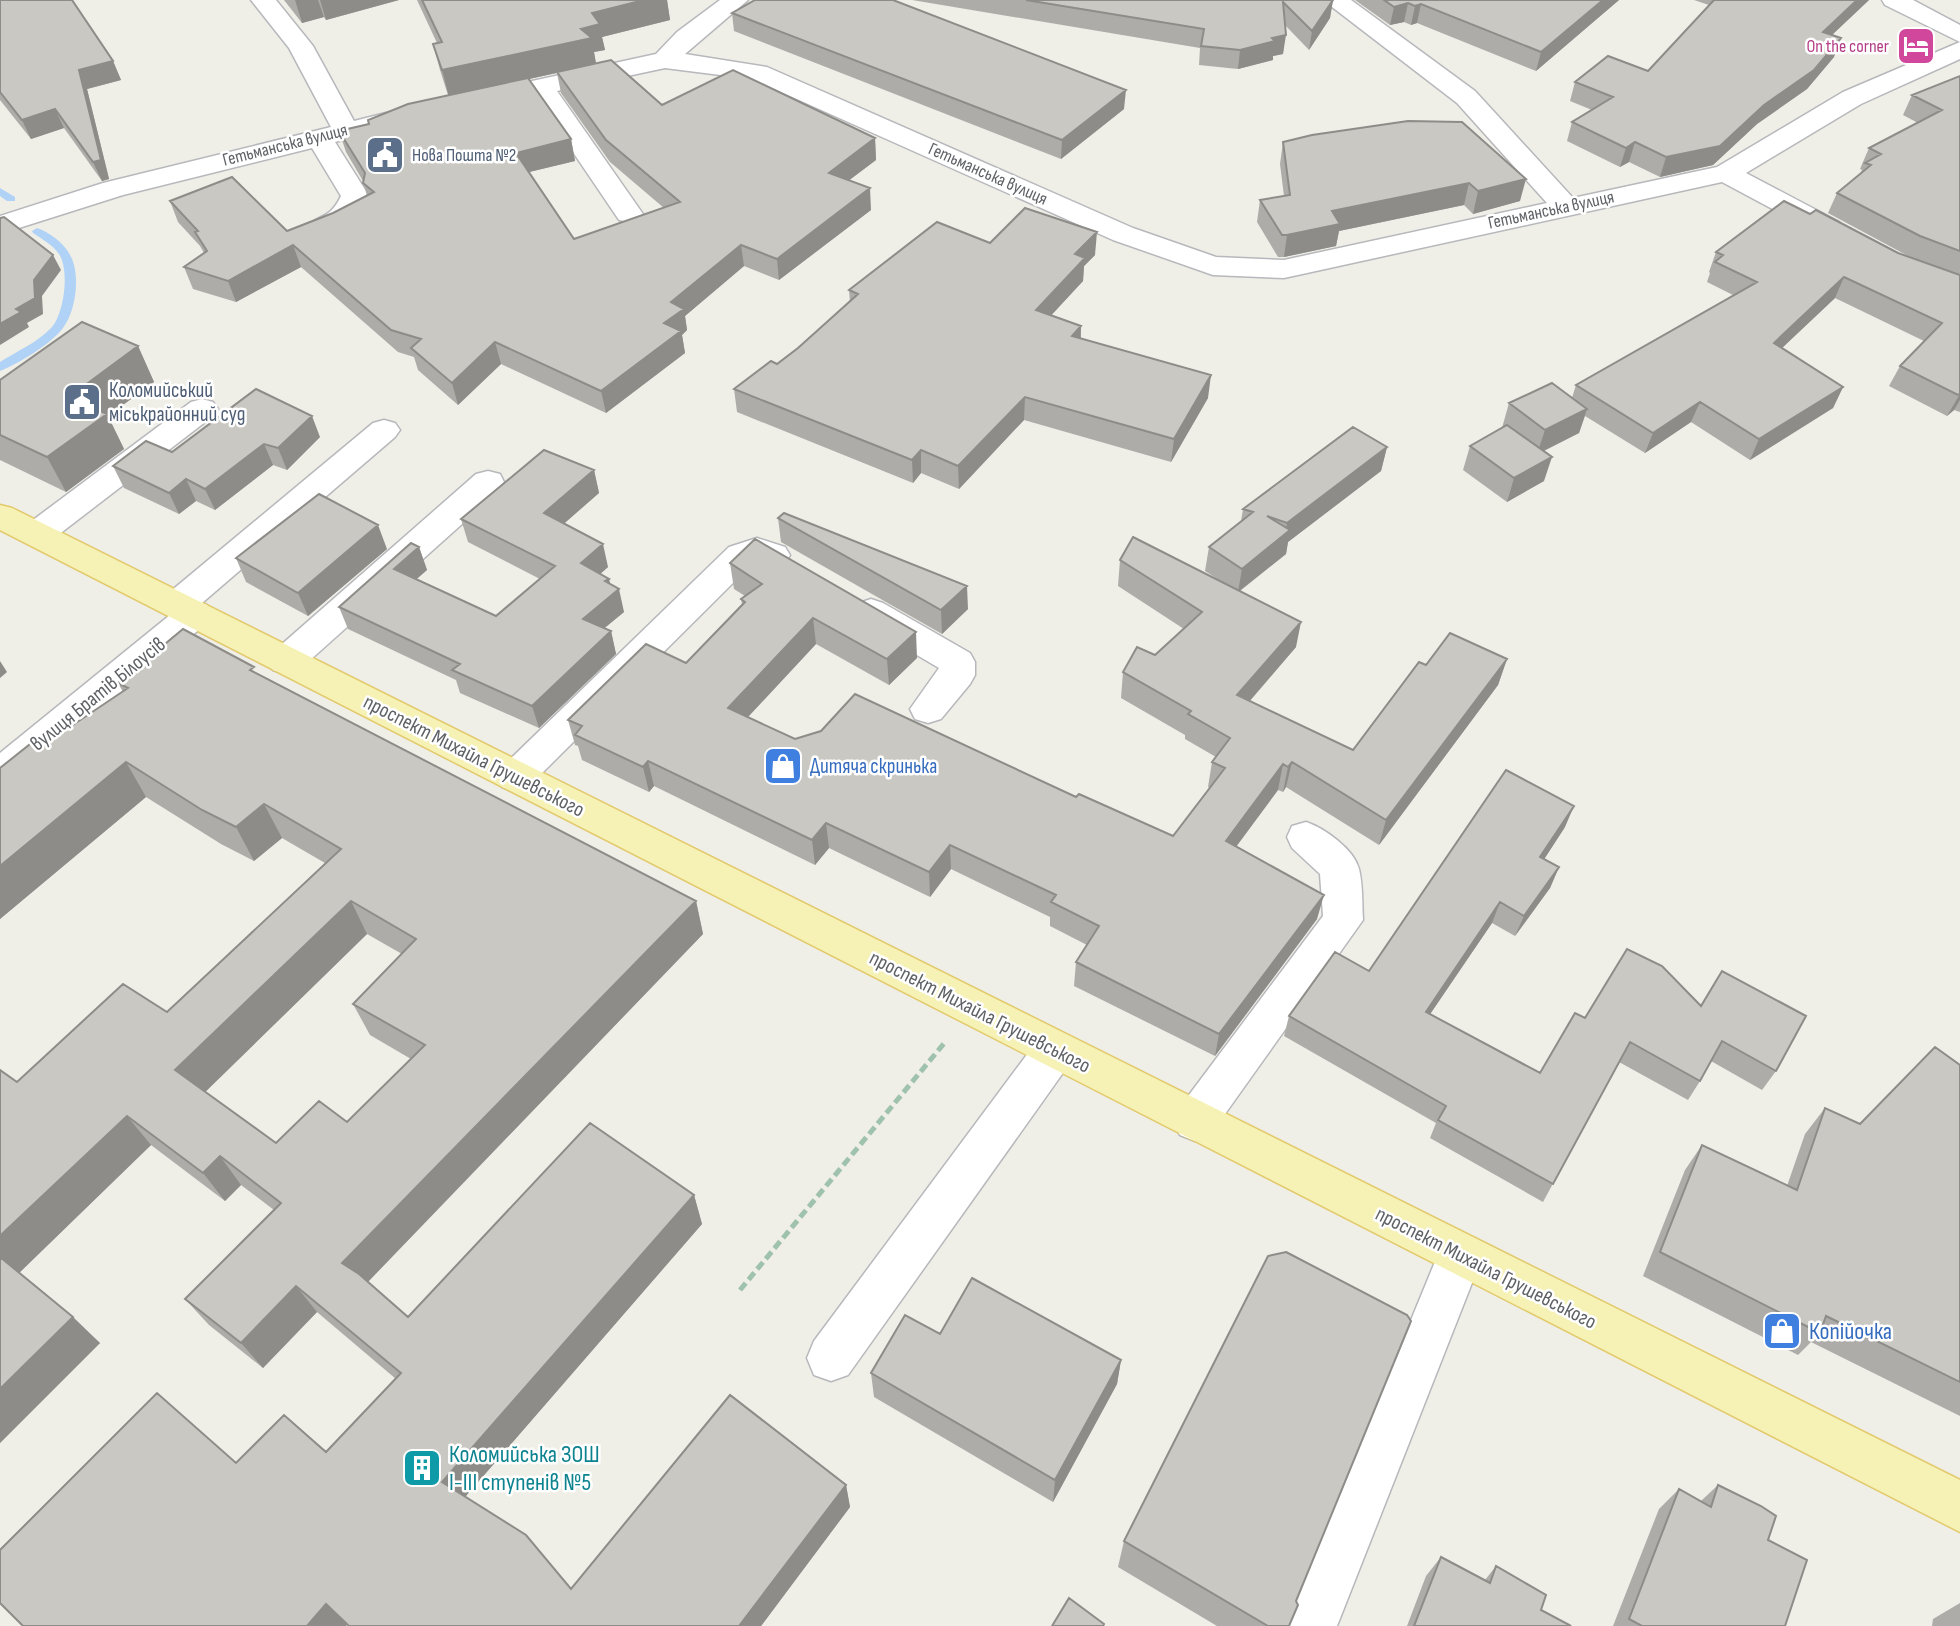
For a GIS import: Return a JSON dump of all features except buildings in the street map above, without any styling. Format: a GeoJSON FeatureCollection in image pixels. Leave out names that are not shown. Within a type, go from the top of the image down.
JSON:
{"type":"FeatureCollection","features":[{"type":"Feature","properties":{"kind":"main road","name":"проспект Михайла Грушевського"},"geometry":{"type":"LineString","coordinates":[[0,516],[1960,1507]]}},
{"type":"Feature","properties":{"kind":"street"},"geometry":{"type":"LineString","coordinates":[[263,0],[300,46],[346,130]]}},
{"type":"Feature","properties":{"kind":"street"},"geometry":{"type":"LineString","coordinates":[[665,60],[686,37],[736,0]]}},
{"type":"Feature","properties":{"kind":"street"},"geometry":{"type":"LineString","coordinates":[[1335,0],[1466,97],[1566,207]]}},
{"type":"Feature","properties":{"kind":"street"},"geometry":{"type":"LineString","coordinates":[[1894,0],[1960,35]]}},
{"type":"Feature","properties":{"kind":"street","name":"Гетьманська вулиця"},"geometry":{"type":"LineString","coordinates":[[463,104],[665,60],[758,72],[1123,234],[1213,265],[1284,269],[1726,173],[1852,99],[1960,50]]}},
{"type":"Feature","properties":{"kind":"street"},"geometry":{"type":"LineString","coordinates":[[541,88],[629,214]]}},
{"type":"Feature","properties":{"kind":"street","name":"Гетьманська вулиця"},"geometry":{"type":"LineString","coordinates":[[0,225],[114,188],[318,136],[411,116]]}},
{"type":"Feature","properties":{"kind":"street"},"geometry":{"type":"LineString","coordinates":[[318,136],[355,196],[346,216],[318,231]]}},
{"type":"Feature","properties":{"kind":"street"},"geometry":{"type":"LineString","coordinates":[[1726,173],[1853,240]]}},
{"type":"Feature","properties":{"kind":"street"},"geometry":{"type":"LineString","coordinates":[[37,534],[202,409]]}},
{"type":"Feature","properties":{"kind":"street","name":"вулиця Братів Білоусів"},"geometry":{"type":"LineString","coordinates":[[0,774],[384,430]]}},
{"type":"Feature","properties":{"kind":"street"},"geometry":{"type":"LineString","coordinates":[[286,661],[488,482]]}},
{"type":"Feature","properties":{"kind":"street"},"geometry":{"type":"LineString","coordinates":[[515,777],[741,555],[749,550],[764,550],[800,571]]}},
{"type":"Feature","properties":{"kind":"street"},"geometry":{"type":"LineString","coordinates":[[848,599],[957,662],[957,675],[929,709]]}},
{"type":"Feature","properties":{"kind":"street"},"geometry":{"type":"LineString","coordinates":[[1195,1121],[1343,920],[1339,868],[1306,837]]}},
{"type":"Feature","properties":{"kind":"street"},"geometry":{"type":"LineString","coordinates":[[831,1358],[1055,1050]]}},
{"type":"Feature","properties":{"kind":"street"},"geometry":{"type":"LineString","coordinates":[[1311,1626],[1461,1255]]}},
{"type":"Feature","properties":{"kind":"path"},"geometry":{"type":"LineString","coordinates":[[740,1290],[974,1009]]}},
{"type":"Feature","properties":{"kind":"waterway"},"geometry":{"type":"LineString","coordinates":[[0,191],[11,199]]}},
{"type":"Feature","properties":{"kind":"waterway"},"geometry":{"type":"LineString","coordinates":[[0,367],[47,338],[59,326],[68,302],[70,271],[66,256],[53,242],[37,231]]}},
{"type":"Feature","properties":{"kind":"place","name":"On the corner"},"geometry":{"type":"Point","coordinates":[1916,46]}},
{"type":"Feature","properties":{"kind":"place","name":"Нова Пошта №2"},"geometry":{"type":"Point","coordinates":[385,155]}},
{"type":"Feature","properties":{"kind":"place","name":"Коломийський міськрайонний суд"},"geometry":{"type":"Point","coordinates":[82,402]}},
{"type":"Feature","properties":{"kind":"place","name":"Дитяча скринька"},"geometry":{"type":"Point","coordinates":[783,766]}},
{"type":"Feature","properties":{"kind":"place","name":"Копійочка"},"geometry":{"type":"Point","coordinates":[1782,1331]}},
{"type":"Feature","properties":{"kind":"place","name":"Коломийська ЗОШ I-III ступенів №5"},"geometry":{"type":"Point","coordinates":[422,1468]}}]}
